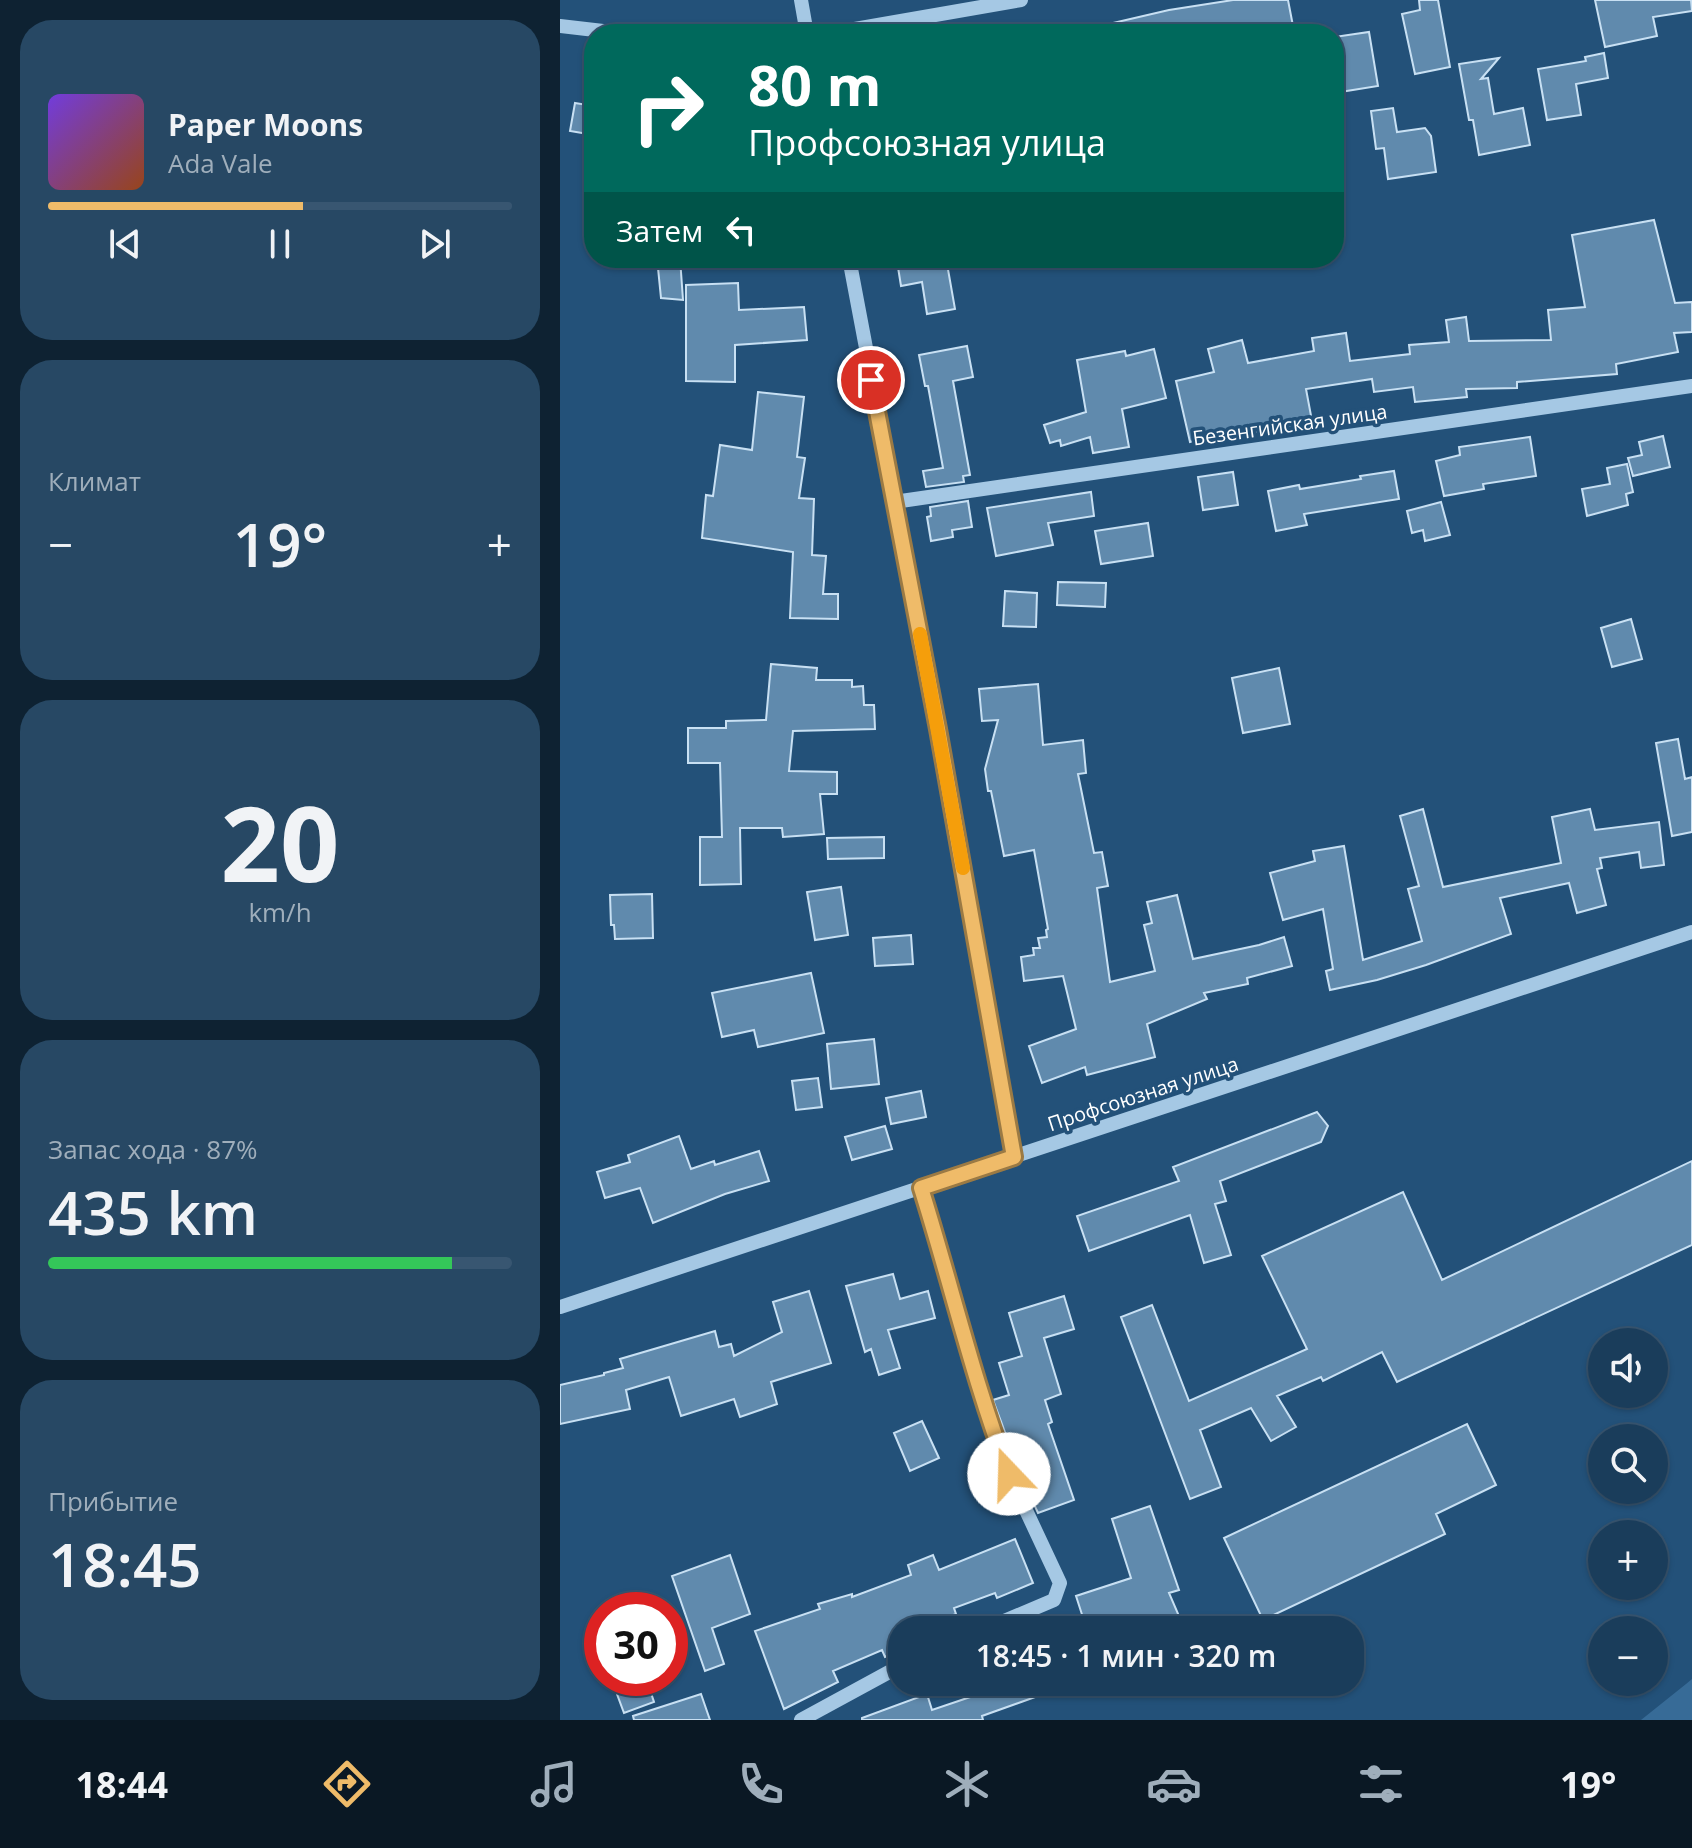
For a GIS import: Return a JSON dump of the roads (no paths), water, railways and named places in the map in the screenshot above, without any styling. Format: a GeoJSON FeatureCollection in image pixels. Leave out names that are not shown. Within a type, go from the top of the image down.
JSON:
{"type":"FeatureCollection","features":[{"type":"Feature","properties":{"kind":"street"},"geometry":{"type":"LineString","coordinates":[[801,0],[805,24]]}},
{"type":"Feature","properties":{"kind":"street"},"geometry":{"type":"LineString","coordinates":[[883,24],[1021,0]]}},
{"type":"Feature","properties":{"kind":"street"},"geometry":{"type":"LineString","coordinates":[[560,26],[584,29]]}},
{"type":"Feature","properties":{"kind":"street"},"geometry":{"type":"LineString","coordinates":[[851,268],[941,744],[1014,1157]]}},
{"type":"Feature","properties":{"kind":"street","name":"Безенгийская улица"},"geometry":{"type":"LineString","coordinates":[[894,502],[1692,386]]}},
{"type":"Feature","properties":{"kind":"street","name":"Профсоюзная улица"},"geometry":{"type":"LineString","coordinates":[[560,1307],[1692,932]]}},
{"type":"Feature","properties":{"kind":"street"},"geometry":{"type":"LineString","coordinates":[[921,1188],[993,1431],[1009,1474],[1060,1583],[1054,1600],[1016,1616]]}},
{"type":"Feature","properties":{"kind":"street"},"geometry":{"type":"LineString","coordinates":[[801,1720],[888,1673]]}}]}
